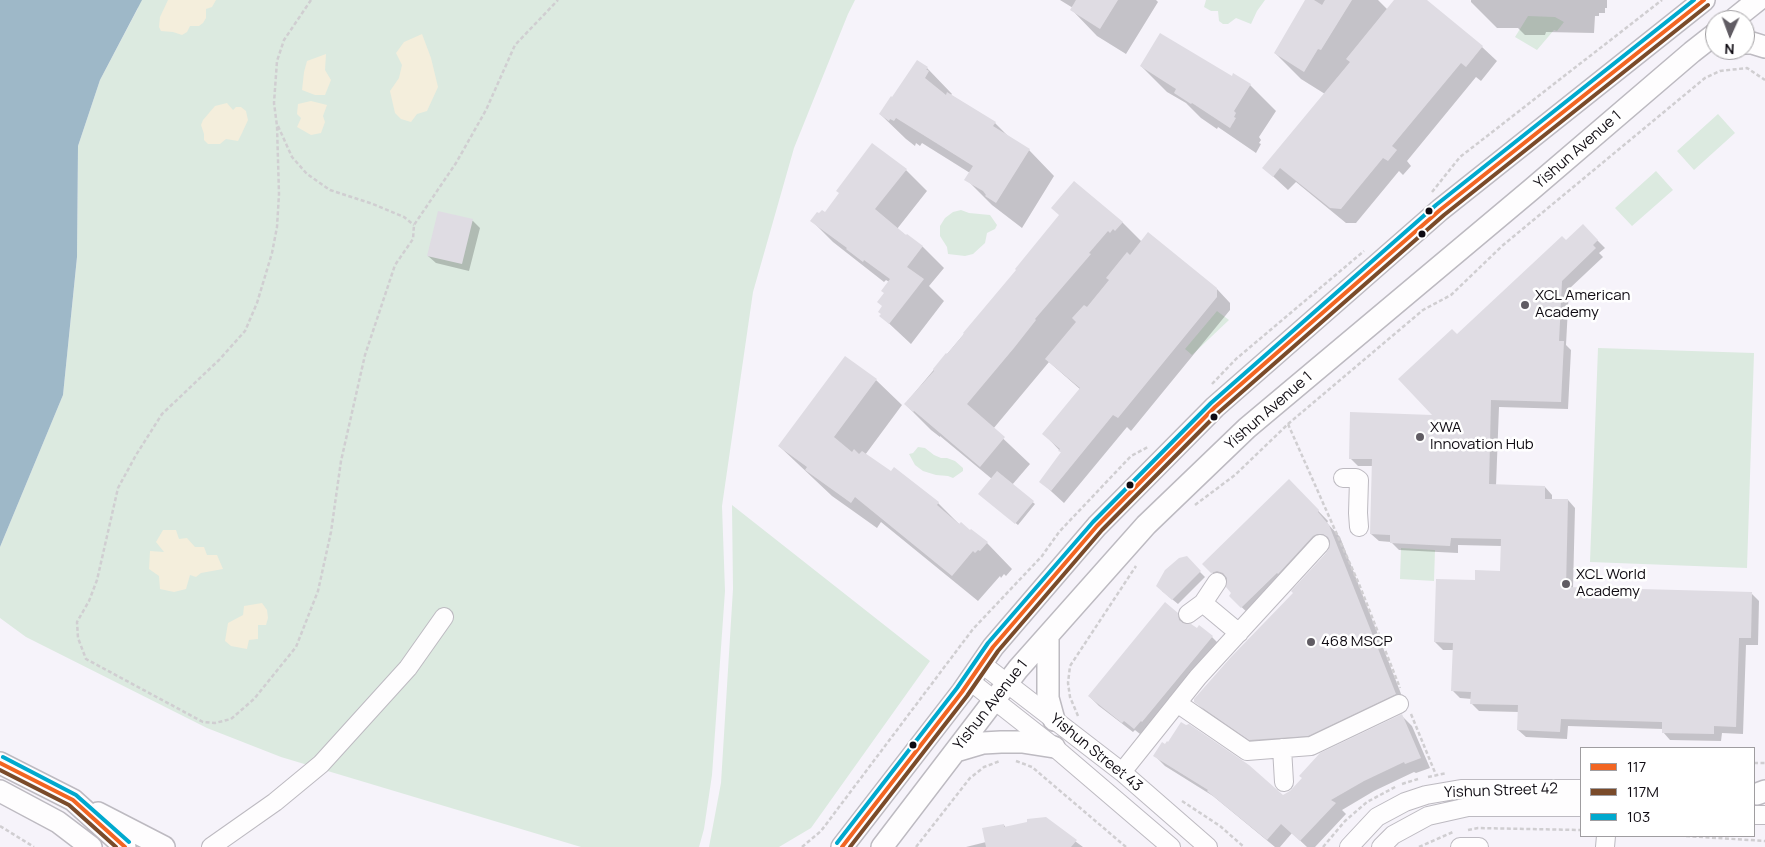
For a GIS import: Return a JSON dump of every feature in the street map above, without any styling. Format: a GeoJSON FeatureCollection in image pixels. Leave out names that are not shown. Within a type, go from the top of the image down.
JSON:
{"type":"FeatureCollection","features":[{"type":"Feature","properties":{"kind":"main road","name":"Yishun Avenue 1"},"geometry":{"type":"LineString","coordinates":[[842,847],[970,681],[993,647],[1097,526],[1215,407],[1440,210],[1704,0]]}},
{"type":"Feature","properties":{"kind":"main road","name":"Yishun Avenue 1"},"geometry":{"type":"LineString","coordinates":[[882,847],[1018,669],[1146,525],[1247,428],[1705,42]]}},
{"type":"Feature","properties":{"kind":"main road"},"geometry":{"type":"LineString","coordinates":[[1692,52],[1705,49]]}},
{"type":"Feature","properties":{"kind":"main road"},"geometry":{"type":"LineString","coordinates":[[1048,637],[1048,698],[1054,720]]}},
{"type":"Feature","properties":{"kind":"main road"},"geometry":{"type":"LineString","coordinates":[[956,751],[983,743],[1001,742],[1022,742],[1054,747]]}},
{"type":"Feature","properties":{"kind":"main road"},"geometry":{"type":"LineString","coordinates":[[0,763],[164,847]]}},
{"type":"Feature","properties":{"kind":"main road"},"geometry":{"type":"LineString","coordinates":[[0,791],[58,822],[91,847]]}},
{"type":"Feature","properties":{"kind":"main road"},"geometry":{"type":"LineString","coordinates":[[73,800],[125,847]]}},
{"type":"Feature","properties":{"kind":"street"},"geometry":{"type":"LineString","coordinates":[[1343,478],[1356,478],[1359,480],[1359,527]]}},
{"type":"Feature","properties":{"kind":"street"},"geometry":{"type":"LineString","coordinates":[[1122,772],[1198,677],[1320,544]]}},
{"type":"Feature","properties":{"kind":"street"},"geometry":{"type":"LineString","coordinates":[[1188,614],[1203,603],[1217,582]]}},
{"type":"Feature","properties":{"kind":"street"},"geometry":{"type":"LineString","coordinates":[[1203,603],[1238,633]]}},
{"type":"Feature","properties":{"kind":"street"},"geometry":{"type":"LineString","coordinates":[[211,847],[275,802],[321,764],[408,668],[444,617]]}},
{"type":"Feature","properties":{"kind":"street","name":"Yishun Street 43"},"geometry":{"type":"LineString","coordinates":[[982,664],[1002,691],[1054,747],[1166,842]]}},
{"type":"Feature","properties":{"kind":"street","name":"Yishun Street 43"},"geometry":{"type":"LineString","coordinates":[[970,681],[1002,691],[1054,720],[1122,772],[1208,847]]}},
{"type":"Feature","properties":{"kind":"street"},"geometry":{"type":"LineString","coordinates":[[1177,703],[1247,751],[1311,746],[1403,702]]}},
{"type":"Feature","properties":{"kind":"street"},"geometry":{"type":"LineString","coordinates":[[1282,748],[1284,782]]}},
{"type":"Feature","properties":{"kind":"street","name":"Yishun Street 42"},"geometry":{"type":"LineString","coordinates":[[1349,847],[1377,817],[1405,802],[1426,795],[1461,789],[1580,789]]}},
{"type":"Feature","properties":{"kind":"street","name":"Yishun Street 42"},"geometry":{"type":"LineString","coordinates":[[1381,847],[1393,835],[1428,816],[1468,808],[1580,807]]}},
{"type":"Feature","properties":{"kind":"street"},"geometry":{"type":"LineString","coordinates":[[1459,836],[1479,847]]}},
{"type":"Feature","properties":{"kind":"path"},"geometry":{"type":"LineString","coordinates":[[311,0],[284,40],[277,61],[274,103],[277,126],[279,194],[277,227],[272,253],[257,303],[245,331],[219,360],[162,414],[136,454],[118,488],[97,580],[89,601],[77,622],[78,638],[86,659],[203,722],[215,724],[231,719],[254,699],[296,647],[318,591],[332,532],[341,461],[364,355],[395,265],[413,239],[414,225],[456,163],[486,110],[515,45],[558,0]]}},
{"type":"Feature","properties":{"kind":"path"},"geometry":{"type":"LineString","coordinates":[[1188,510],[1235,474],[1288,424],[1423,310],[1451,295],[1502,246],[1706,78],[1720,71],[1747,68],[1765,80]]}},
{"type":"Feature","properties":{"kind":"path"},"geometry":{"type":"LineString","coordinates":[[277,126],[292,157],[307,174],[330,190],[373,204],[404,217],[414,225]]}},
{"type":"Feature","properties":{"kind":"path"},"geometry":{"type":"LineString","coordinates":[[1288,424],[1359,584],[1403,702],[1436,775]]}},
{"type":"Feature","properties":{"kind":"path"},"geometry":{"type":"LineString","coordinates":[[1068,683],[1070,666],[1136,566]]}},
{"type":"Feature","properties":{"kind":"path"},"geometry":{"type":"LineString","coordinates":[[802,847],[821,831],[972,629]]}},
{"type":"Feature","properties":{"kind":"path"},"geometry":{"type":"LineString","coordinates":[[916,847],[970,778],[984,767],[1001,761]]}},
{"type":"Feature","properties":{"kind":"path"},"geometry":{"type":"LineString","coordinates":[[1009,761],[1016,761],[1032,767],[1126,847]]}},
{"type":"Feature","properties":{"kind":"path"},"geometry":{"type":"LineString","coordinates":[[0,826],[34,847]]}},
{"type":"Feature","properties":{"kind":"path"},"geometry":{"type":"LineString","coordinates":[[1418,847],[1448,833],[1459,836],[1478,828],[1580,830]]}},
{"type":"Feature","properties":{"kind":"path"},"geometry":{"type":"LineString","coordinates":[[1702,837],[1765,841]]}},
{"type":"Feature","properties":{"kind":"shaded area"},"geometry":{"type":"Polygon","coordinates":[[[138,0],[855,0],[794,148],[753,292],[722,506],[725,591],[712,775],[704,829],[699,847],[581,847],[281,757],[207,728],[26,637],[0,618],[0,547],[63,395],[77,257],[78,146],[100,80],[138,8],[138,0]]]}},
{"type":"Feature","properties":{"kind":"shaded area"},"geometry":{"type":"Polygon","coordinates":[[[1206,0],[1265,0],[1251,24],[1236,18],[1228,24],[1223,24],[1219,21],[1218,11],[1211,11],[1204,7],[1206,0]]]}},
{"type":"Feature","properties":{"kind":"shaded area"},"geometry":{"type":"Polygon","coordinates":[[[1528,16],[1555,17],[1564,22],[1557,31],[1554,30],[1537,50],[1515,37],[1528,16]]]}},
{"type":"Feature","properties":{"kind":"shaded area"},"geometry":{"type":"Polygon","coordinates":[[[1718,114],[1735,133],[1694,170],[1677,151],[1718,114]]]}},
{"type":"Feature","properties":{"kind":"shaded area"},"geometry":{"type":"Polygon","coordinates":[[[1656,171],[1673,190],[1632,226],[1615,208],[1656,171]]]}},
{"type":"Feature","properties":{"kind":"shaded area"},"geometry":{"type":"Polygon","coordinates":[[[961,210],[969,213],[990,215],[997,225],[995,229],[987,233],[985,243],[973,254],[965,256],[948,254],[947,247],[940,236],[940,226],[945,218],[953,212],[961,210]]]}},
{"type":"Feature","properties":{"kind":"shaded area"},"geometry":{"type":"Polygon","coordinates":[[[1217,311],[1229,320],[1192,355],[1185,349],[1217,311]]]}},
{"type":"Feature","properties":{"kind":"shaded area"},"geometry":{"type":"Polygon","coordinates":[[[1598,348],[1754,353],[1747,568],[1590,562],[1598,348]]]}},
{"type":"Feature","properties":{"kind":"shaded area"},"geometry":{"type":"Polygon","coordinates":[[[918,447],[925,448],[941,458],[955,461],[963,468],[963,471],[953,478],[923,471],[915,465],[909,454],[913,453],[918,447]]]}},
{"type":"Feature","properties":{"kind":"shaded area"},"geometry":{"type":"Polygon","coordinates":[[[732,505],[930,661],[811,828],[779,847],[709,847],[721,783],[733,589],[732,505]]]}},
{"type":"Feature","properties":{"kind":"shaded area"},"geometry":{"type":"Polygon","coordinates":[[[1401,548],[1435,550],[1434,581],[1400,579],[1401,548]]]}},
{"type":"Feature","properties":{"kind":"sand"},"geometry":{"type":"Polygon","coordinates":[[[168,0],[216,0],[212,7],[206,9],[206,18],[203,23],[199,26],[190,26],[187,32],[182,35],[161,31],[159,27],[160,17],[168,0]]]}},
{"type":"Feature","properties":{"kind":"sand"},"geometry":{"type":"Polygon","coordinates":[[[422,34],[431,58],[438,87],[427,111],[417,114],[411,122],[401,119],[395,113],[390,91],[399,78],[402,65],[396,53],[404,42],[422,34]]]}},
{"type":"Feature","properties":{"kind":"sand"},"geometry":{"type":"Polygon","coordinates":[[[326,54],[325,70],[331,80],[325,95],[315,95],[302,90],[307,61],[326,54]]]}},
{"type":"Feature","properties":{"kind":"sand"},"geometry":{"type":"Polygon","coordinates":[[[311,101],[327,105],[323,116],[325,122],[321,133],[311,135],[297,127],[301,118],[297,114],[298,104],[311,101]]]}},
{"type":"Feature","properties":{"kind":"sand"},"geometry":{"type":"Polygon","coordinates":[[[227,103],[233,110],[236,107],[241,107],[246,111],[248,120],[242,133],[238,141],[226,139],[220,144],[208,144],[204,140],[201,125],[203,120],[215,106],[227,103]]]}},
{"type":"Feature","properties":{"kind":"sand"},"geometry":{"type":"Polygon","coordinates":[[[163,530],[176,530],[179,539],[187,538],[195,547],[204,547],[207,555],[217,555],[223,569],[201,573],[196,577],[190,575],[186,589],[174,592],[160,589],[159,576],[149,569],[150,551],[164,552],[156,542],[163,530]]]}},
{"type":"Feature","properties":{"kind":"sand"},"geometry":{"type":"Polygon","coordinates":[[[262,603],[267,610],[268,618],[266,625],[258,625],[258,639],[249,640],[247,649],[231,646],[225,641],[228,623],[243,615],[244,606],[262,603]]]}},
{"type":"Feature","properties":{"kind":"water"},"geometry":{"type":"Polygon","coordinates":[[[0,0],[142,0],[100,80],[78,146],[77,257],[63,395],[0,547],[0,0]]]}},
{"type":"Feature","properties":{"kind":"building"},"geometry":{"type":"Polygon","coordinates":[[[1076,0],[1118,0],[1100,29],[1070,10],[1076,0]]]}},
{"type":"Feature","properties":{"kind":"building"},"geometry":{"type":"Polygon","coordinates":[[[1305,0],[1314,0],[1322,5],[1325,0],[1352,0],[1321,50],[1318,49],[1304,72],[1274,53],[1305,0]]]}},
{"type":"Feature","properties":{"kind":"building"},"geometry":{"type":"Polygon","coordinates":[[[1394,0],[1427,0],[1483,46],[1466,67],[1461,63],[1392,146],[1397,150],[1388,161],[1383,158],[1341,209],[1330,208],[1280,168],[1273,177],[1262,168],[1350,62],[1346,59],[1394,0]]]}},
{"type":"Feature","properties":{"kind":"building"},"geometry":{"type":"Polygon","coordinates":[[[1160,33],[1232,76],[1233,73],[1251,84],[1234,111],[1236,113],[1234,117],[1236,118],[1230,128],[1174,93],[1176,89],[1140,66],[1160,33]]]}},
{"type":"Feature","properties":{"kind":"building"},"geometry":{"type":"Polygon","coordinates":[[[917,60],[928,67],[926,69],[929,71],[925,78],[946,95],[947,92],[996,122],[993,126],[1030,149],[996,203],[985,196],[983,191],[964,180],[973,166],[896,118],[894,121],[890,119],[889,121],[879,114],[917,60]]]}},
{"type":"Feature","properties":{"kind":"building"},"geometry":{"type":"Polygon","coordinates":[[[872,143],[907,169],[875,209],[906,235],[923,246],[907,267],[924,279],[889,324],[879,316],[881,314],[878,312],[882,306],[877,302],[884,293],[881,291],[890,279],[864,260],[863,262],[810,221],[817,212],[819,213],[822,210],[825,212],[839,193],[836,191],[872,143]]]}},
{"type":"Feature","properties":{"kind":"building"},"geometry":{"type":"Polygon","coordinates":[[[1074,181],[1123,222],[1115,231],[1113,229],[1110,233],[1108,231],[1089,253],[1091,254],[1035,319],[1014,348],[967,404],[1005,437],[980,467],[904,404],[934,371],[933,369],[964,334],[1059,215],[1051,208],[1074,181]]]}},
{"type":"Feature","properties":{"kind":"building"},"geometry":{"type":"Polygon","coordinates":[[[438,211],[473,219],[462,264],[427,256],[438,211]]]}},
{"type":"Feature","properties":{"kind":"building","name":"XCL World Academy"},"geometry":{"type":"Polygon","coordinates":[[[1583,224],[1598,240],[1593,245],[1596,248],[1562,281],[1559,341],[1564,341],[1561,402],[1491,400],[1489,484],[1545,486],[1545,499],[1568,499],[1566,587],[1752,592],[1751,638],[1739,638],[1736,727],[1714,726],[1714,734],[1662,733],[1662,722],[1561,719],[1560,732],[1517,730],[1518,705],[1470,704],[1471,692],[1451,691],[1453,643],[1434,642],[1436,579],[1475,580],[1475,570],[1500,571],[1501,539],[1451,538],[1450,546],[1390,543],[1390,535],[1370,534],[1372,459],[1349,459],[1350,412],[1432,415],[1398,379],[1452,329],[1457,334],[1562,236],[1566,240],[1583,224]]]}},
{"type":"Feature","properties":{"kind":"building"},"geometry":{"type":"Polygon","coordinates":[[[1148,232],[1217,288],[1217,297],[1118,418],[1113,415],[1051,491],[1039,482],[1061,452],[1042,434],[1080,388],[1045,359],[1076,322],[1072,318],[1084,305],[1087,307],[1109,280],[1106,278],[1127,252],[1130,255],[1148,232]]]}},
{"type":"Feature","properties":{"kind":"building"},"geometry":{"type":"Polygon","coordinates":[[[845,356],[877,379],[834,437],[852,452],[854,449],[859,454],[862,451],[891,471],[894,467],[939,502],[937,505],[959,524],[961,522],[988,542],[980,551],[978,550],[975,553],[973,551],[952,576],[855,497],[851,503],[805,470],[807,467],[778,446],[845,356]]]}},
{"type":"Feature","properties":{"kind":"building"},"geometry":{"type":"Polygon","coordinates":[[[997,471],[1034,501],[1015,524],[978,494],[997,471]]]}},
{"type":"Feature","properties":{"kind":"building","name":"468 MSCP"},"geometry":{"type":"Polygon","coordinates":[[[1289,479],[1319,510],[1318,512],[1329,525],[1396,694],[1308,736],[1249,740],[1194,702],[1194,699],[1231,657],[1293,593],[1291,591],[1328,551],[1330,541],[1323,534],[1313,536],[1278,574],[1241,608],[1229,596],[1231,593],[1226,587],[1227,578],[1223,573],[1217,571],[1211,573],[1202,564],[1289,479]]]}},
{"type":"Feature","properties":{"kind":"building"},"geometry":{"type":"Polygon","coordinates":[[[1187,556],[1201,571],[1172,600],[1156,586],[1165,570],[1179,558],[1187,556]]]}},
{"type":"Feature","properties":{"kind":"building"},"geometry":{"type":"Polygon","coordinates":[[[1165,602],[1178,613],[1179,620],[1183,623],[1191,624],[1197,628],[1199,625],[1213,636],[1142,722],[1134,729],[1124,721],[1122,723],[1088,696],[1165,602]]]}},
{"type":"Feature","properties":{"kind":"building"},"geometry":{"type":"Polygon","coordinates":[[[1402,714],[1421,758],[1405,764],[1404,762],[1364,781],[1331,800],[1336,803],[1300,841],[1281,824],[1267,840],[1208,790],[1153,756],[1162,742],[1165,744],[1168,742],[1181,722],[1186,725],[1189,724],[1249,765],[1283,795],[1290,791],[1302,778],[1299,776],[1320,753],[1402,714]]]}},
{"type":"Feature","properties":{"kind":"building"},"geometry":{"type":"Polygon","coordinates":[[[1046,817],[1077,840],[1071,847],[986,847],[982,828],[1004,824],[1004,827],[1027,822],[1027,819],[1046,817]]]}},
{"type":"Feature","properties":{"kind":"transit line","name":"103"},"geometry":{"type":"LineString","coordinates":[[837,843],[957,688],[988,643],[1093,522],[1211,403],[1436,205],[1694,0]]}},
{"type":"Feature","properties":{"kind":"transit line","name":"117"},"geometry":{"type":"LineString","coordinates":[[842,847],[962,692],[993,647],[1097,526],[1215,407],[1440,210],[1704,0]]}},
{"type":"Feature","properties":{"kind":"transit line","name":"117M"},"geometry":{"type":"LineString","coordinates":[[850,847],[967,696],[998,651],[1102,530],[1219,412],[1444,215],[1708,5]]}},
{"type":"Feature","properties":{"kind":"transit line","name":"103"},"geometry":{"type":"LineString","coordinates":[[3,757],[76,795],[129,842]]}},
{"type":"Feature","properties":{"kind":"transit line","name":"117"},"geometry":{"type":"LineString","coordinates":[[0,763],[73,800],[125,847]]}},
{"type":"Feature","properties":{"kind":"transit line","name":"117M"},"geometry":{"type":"LineString","coordinates":[[0,770],[69,805],[116,847]]}},
{"type":"Feature","properties":{"kind":"place","name":"XCL American Academy"},"geometry":{"type":"Point","coordinates":[1525,305]}},
{"type":"Feature","properties":{"kind":"place","name":"XWA Innovation Hub"},"geometry":{"type":"Point","coordinates":[1420,437]}},
{"type":"Feature","properties":{"kind":"place","name":"XCL World Academy"},"geometry":{"type":"Point","coordinates":[1566,584]}},
{"type":"Feature","properties":{"kind":"place","name":"468 MSCP"},"geometry":{"type":"Point","coordinates":[1311,642]}}]}
